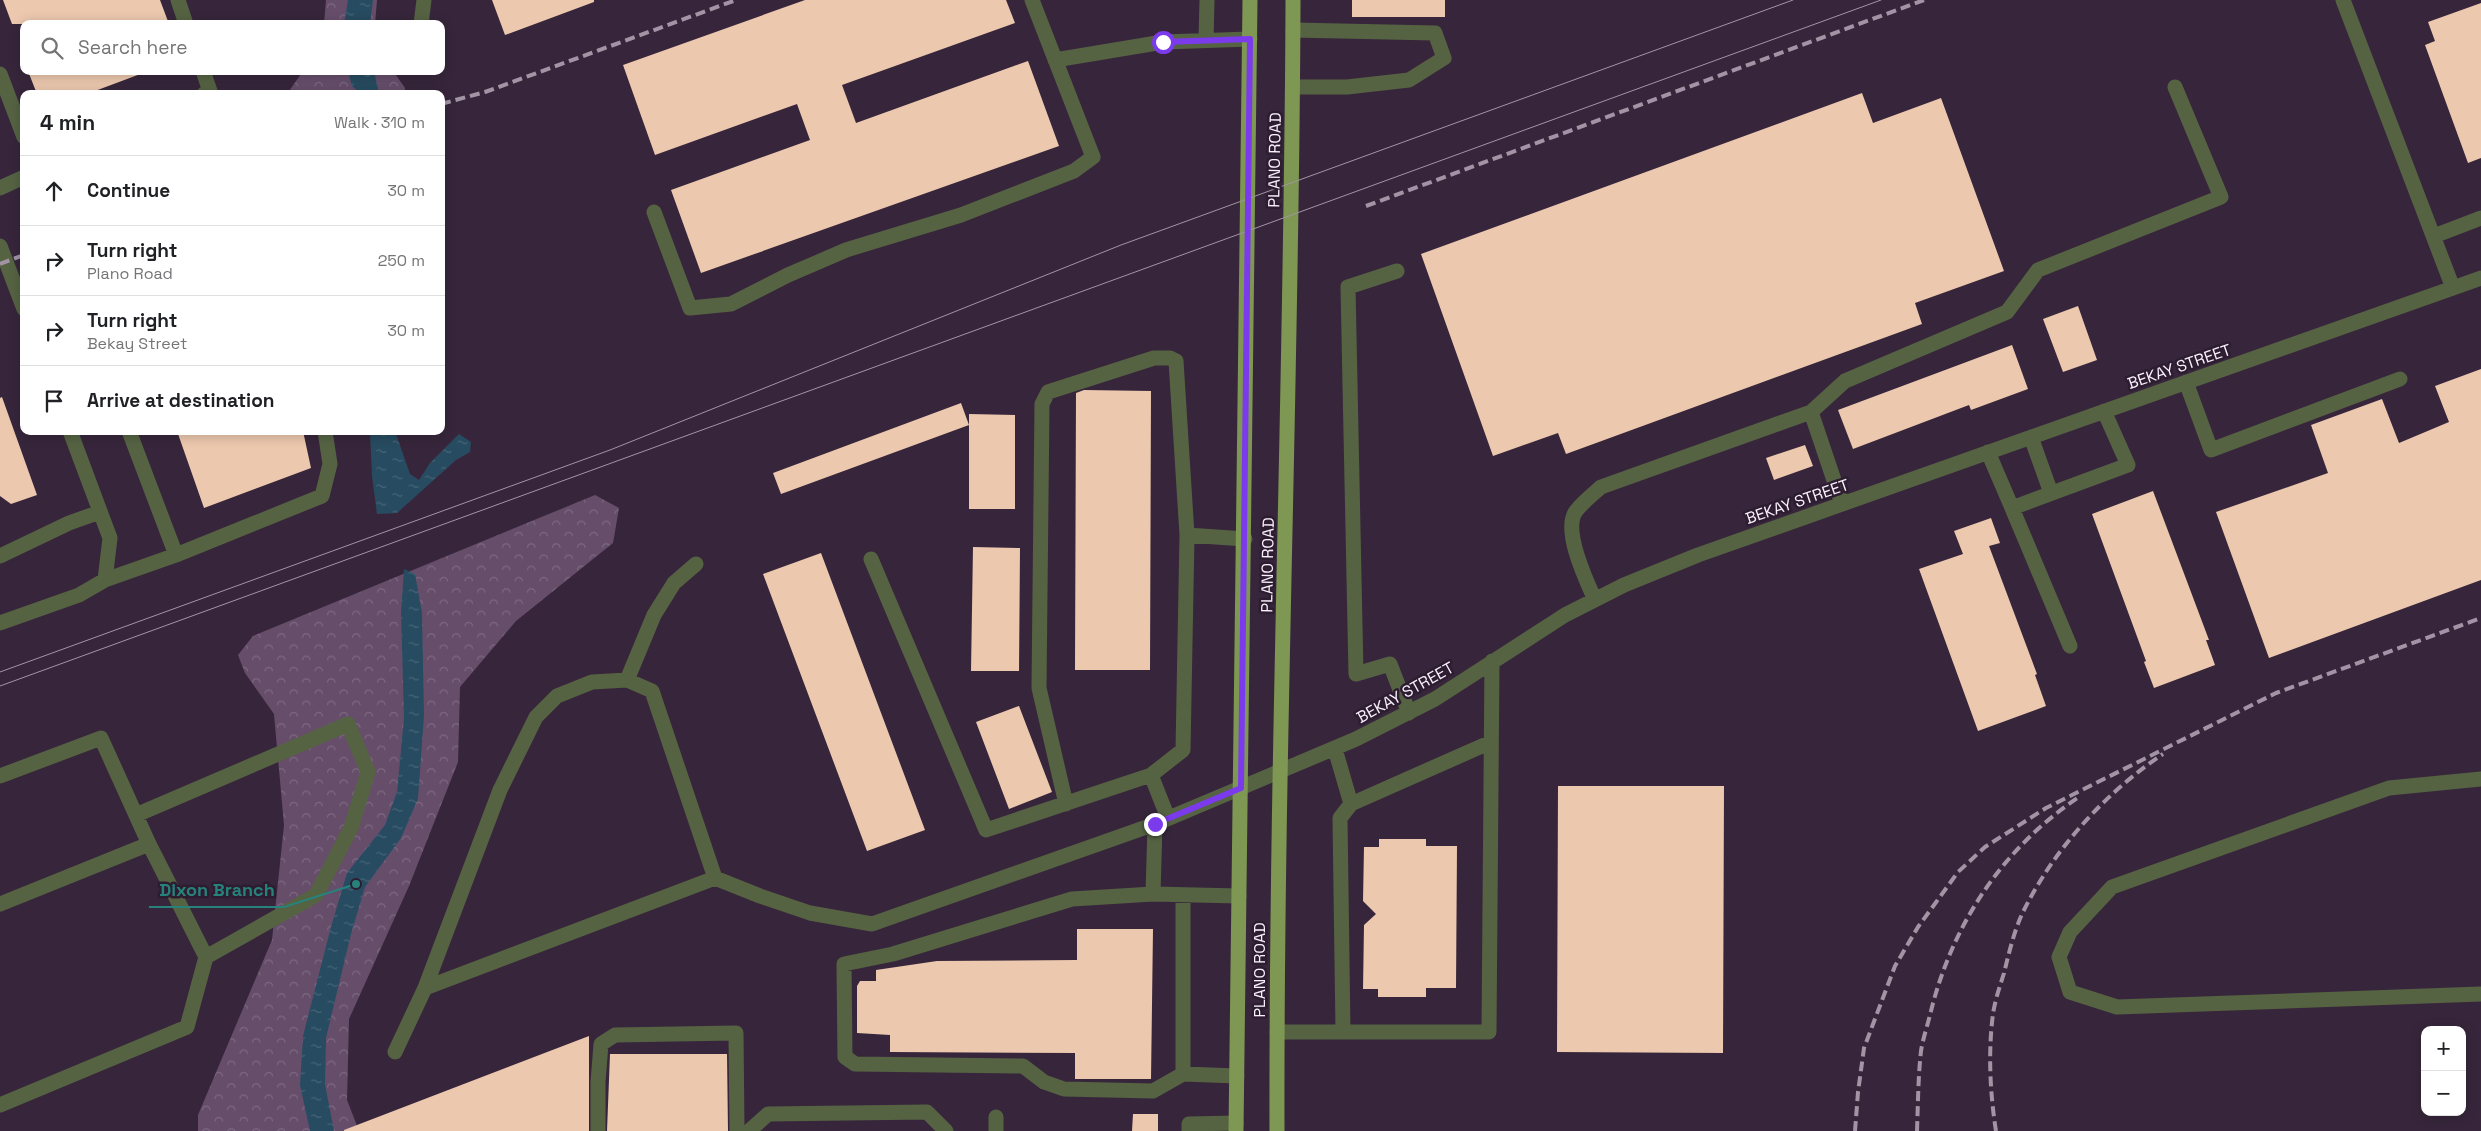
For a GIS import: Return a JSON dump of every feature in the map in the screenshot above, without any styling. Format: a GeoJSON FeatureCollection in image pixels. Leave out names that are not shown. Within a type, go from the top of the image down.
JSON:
{"type":"FeatureCollection","features":[{"type":"Feature","properties":{"kind":"main road","name":"PLANO ROAD"},"geometry":{"type":"LineString","coordinates":[[1236,1127],[1245,539],[1250,0]]}},
{"type":"Feature","properties":{"kind":"main road","name":"PLANO ROAD"},"geometry":{"type":"LineString","coordinates":[[1277,1131],[1280,771],[1293,0]]}},
{"type":"Feature","properties":{"kind":"street"},"geometry":{"type":"LineString","coordinates":[[178,0],[185,20]]}},
{"type":"Feature","properties":{"kind":"street"},"geometry":{"type":"LineString","coordinates":[[422,20],[424,0]]}},
{"type":"Feature","properties":{"kind":"street"},"geometry":{"type":"LineString","coordinates":[[654,212],[690,308],[731,304],[788,275],[846,250],[961,215],[1074,172],[1093,157],[1032,0]]}},
{"type":"Feature","properties":{"kind":"street"},"geometry":{"type":"LineString","coordinates":[[1206,0],[1206,40]]}},
{"type":"Feature","properties":{"kind":"street"},"geometry":{"type":"LineString","coordinates":[[2343,0],[2453,288]]}},
{"type":"Feature","properties":{"kind":"street"},"geometry":{"type":"LineString","coordinates":[[1293,30],[1435,32],[1444,58],[1409,80],[1347,87],[1293,87]]}},
{"type":"Feature","properties":{"kind":"street"},"geometry":{"type":"LineString","coordinates":[[1055,60],[1163,42],[1250,39]]}},
{"type":"Feature","properties":{"kind":"street"},"geometry":{"type":"LineString","coordinates":[[0,74],[20,126]]}},
{"type":"Feature","properties":{"kind":"street"},"geometry":{"type":"LineString","coordinates":[[204,75],[210,90]]}},
{"type":"Feature","properties":{"kind":"street"},"geometry":{"type":"LineString","coordinates":[[1595,600],[1583,574],[1572,535],[1575,512],[1602,486],[1811,412],[1846,382],[2007,312],[2038,270],[2221,197],[2175,87]]}},
{"type":"Feature","properties":{"kind":"street"},"geometry":{"type":"LineString","coordinates":[[0,188],[20,179]]}},
{"type":"Feature","properties":{"kind":"street"},"geometry":{"type":"LineString","coordinates":[[2434,236],[2481,218]]}},
{"type":"Feature","properties":{"kind":"street"},"geometry":{"type":"LineString","coordinates":[[0,246],[20,291]]}},
{"type":"Feature","properties":{"kind":"street"},"geometry":{"type":"LineString","coordinates":[[1397,271],[1348,286],[1356,674],[1390,664],[1409,713]]}},
{"type":"Feature","properties":{"kind":"street","name":"BEKAY STREET"},"geometry":{"type":"LineString","coordinates":[[715,878],[810,913],[872,924],[1161,821],[1335,748],[1435,699],[1565,615],[1698,555],[2481,278]]}},
{"type":"Feature","properties":{"kind":"street"},"geometry":{"type":"LineString","coordinates":[[871,559],[986,830],[1066,804],[1152,775],[1183,750],[1187,535],[1176,361],[1170,358],[1154,358],[1048,392],[1042,404],[1039,688],[1066,804]]}},
{"type":"Feature","properties":{"kind":"street"},"geometry":{"type":"LineString","coordinates":[[2186,382],[2211,450],[2400,379]]}},
{"type":"Feature","properties":{"kind":"street"},"geometry":{"type":"LineString","coordinates":[[2012,508],[2128,465],[2104,411]]}},
{"type":"Feature","properties":{"kind":"street"},"geometry":{"type":"LineString","coordinates":[[1811,412],[1842,504]]}},
{"type":"Feature","properties":{"kind":"street"},"geometry":{"type":"LineString","coordinates":[[71,435],[110,538],[105,580]]}},
{"type":"Feature","properties":{"kind":"street"},"geometry":{"type":"LineString","coordinates":[[131,435],[176,555]]}},
{"type":"Feature","properties":{"kind":"street"},"geometry":{"type":"LineString","coordinates":[[0,623],[79,594],[105,580],[176,555],[322,496],[330,464],[326,435]]}},
{"type":"Feature","properties":{"kind":"street"},"geometry":{"type":"LineString","coordinates":[[2031,437],[2051,493]]}},
{"type":"Feature","properties":{"kind":"street"},"geometry":{"type":"LineString","coordinates":[[1988,452],[2070,646]]}},
{"type":"Feature","properties":{"kind":"street"},"geometry":{"type":"LineString","coordinates":[[0,556],[69,523],[100,512]]}},
{"type":"Feature","properties":{"kind":"street"},"geometry":{"type":"LineString","coordinates":[[1187,535],[1245,539]]}},
{"type":"Feature","properties":{"kind":"street"},"geometry":{"type":"LineString","coordinates":[[627,680],[654,615],[674,583],[696,564]]}},
{"type":"Feature","properties":{"kind":"street"},"geometry":{"type":"LineString","coordinates":[[1277,1032],[1488,1032],[1492,661]]}},
{"type":"Feature","properties":{"kind":"street"},"geometry":{"type":"LineString","coordinates":[[395,1052],[425,988],[500,790],[536,717],[557,696],[592,682],[627,680],[652,691],[715,878],[425,988]]}},
{"type":"Feature","properties":{"kind":"street"},"geometry":{"type":"LineString","coordinates":[[136,815],[348,724],[368,772],[351,828],[316,895],[206,956]]}},
{"type":"Feature","properties":{"kind":"street"},"geometry":{"type":"LineString","coordinates":[[0,776],[101,738],[149,844],[206,956],[187,1027],[0,1105]]}},
{"type":"Feature","properties":{"kind":"street"},"geometry":{"type":"LineString","coordinates":[[1342,1032],[1340,818],[1351,804],[1491,742]]}},
{"type":"Feature","properties":{"kind":"street"},"geometry":{"type":"LineString","coordinates":[[1335,748],[1351,804]]}},
{"type":"Feature","properties":{"kind":"street"},"geometry":{"type":"LineString","coordinates":[[1152,775],[1161,821],[1153,894]]}},
{"type":"Feature","properties":{"kind":"street"},"geometry":{"type":"LineString","coordinates":[[2481,779],[2389,788],[2112,887],[2070,932],[2059,957],[2070,992],[2117,1007],[2481,994]]}},
{"type":"Feature","properties":{"kind":"street"},"geometry":{"type":"LineString","coordinates":[[0,904],[149,844]]}},
{"type":"Feature","properties":{"kind":"street"},"geometry":{"type":"LineString","coordinates":[[1237,1076],[1184,1074],[1153,1091],[1064,1089],[1044,1082],[1023,1066],[855,1064],[845,1057],[844,964],[893,954],[1072,899],[1153,894],[1239,896]]}},
{"type":"Feature","properties":{"kind":"street"},"geometry":{"type":"LineString","coordinates":[[1183,895],[1184,1074]]}},
{"type":"Feature","properties":{"kind":"street"},"geometry":{"type":"LineString","coordinates":[[598,1131],[598,1082],[601,1044],[615,1035],[736,1033],[736,1131]]}},
{"type":"Feature","properties":{"kind":"street"},"geometry":{"type":"LineString","coordinates":[[749,1131],[768,1114],[927,1112],[946,1131]]}},
{"type":"Feature","properties":{"kind":"street"},"geometry":{"type":"LineString","coordinates":[[1189,1131],[1189,1124],[1236,1127]]}},
{"type":"Feature","properties":{"kind":"green space"},"geometry":{"type":"Polygon","coordinates":[[[326,0],[377,0],[375,20],[324,20],[326,0]]]}},
{"type":"Feature","properties":{"kind":"green space"},"geometry":{"type":"Polygon","coordinates":[[[300,75],[396,75],[405,88],[405,90],[290,90],[300,75]]]}},
{"type":"Feature","properties":{"kind":"green space"},"geometry":{"type":"Polygon","coordinates":[[[595,495],[619,508],[613,543],[516,621],[460,687],[458,762],[409,886],[349,1019],[347,1100],[359,1131],[198,1131],[198,1115],[272,940],[284,825],[274,714],[245,673],[238,655],[253,636],[595,495]]]}},
{"type":"Feature","properties":{"kind":"water"},"geometry":{"type":"Polygon","coordinates":[[[348,0],[373,0],[370,20],[345,20],[348,0]]]}},
{"type":"Feature","properties":{"kind":"water"},"geometry":{"type":"Polygon","coordinates":[[[349,75],[375,75],[378,90],[356,90],[352,86],[349,75]]]}},
{"type":"Feature","properties":{"kind":"water"},"geometry":{"type":"Polygon","coordinates":[[[459,434],[471,442],[470,452],[456,460],[397,513],[377,514],[372,476],[370,435],[396,435],[410,474],[419,480],[430,463],[459,434]]]}},
{"type":"Feature","properties":{"kind":"water"},"geometry":{"type":"Polygon","coordinates":[[[404,569],[415,574],[422,613],[424,716],[418,799],[401,838],[365,887],[351,934],[326,1038],[325,1084],[334,1131],[310,1131],[300,1085],[303,1036],[347,873],[385,825],[397,792],[404,718],[401,613],[404,569]]]}},
{"type":"Feature","properties":{"kind":"building"},"geometry":{"type":"Polygon","coordinates":[[[3,0],[160,0],[168,20],[20,20],[20,24],[12,24],[3,0]]]}},
{"type":"Feature","properties":{"kind":"building"},"geometry":{"type":"Polygon","coordinates":[[[492,0],[594,0],[594,2],[505,35],[492,0]]]}},
{"type":"Feature","properties":{"kind":"building"},"geometry":{"type":"Polygon","coordinates":[[[805,0],[1006,0],[1015,23],[842,85],[856,123],[1028,61],[1059,146],[701,273],[671,190],[810,140],[797,104],[655,155],[623,65],[805,0]]]}},
{"type":"Feature","properties":{"kind":"building"},"geometry":{"type":"Polygon","coordinates":[[[1352,0],[1445,0],[1445,17],[1352,17],[1352,0]]]}},
{"type":"Feature","properties":{"kind":"building"},"geometry":{"type":"Polygon","coordinates":[[[2481,3],[2481,158],[2468,163],[2425,45],[2435,41],[2428,22],[2481,3]]]}},
{"type":"Feature","properties":{"kind":"building"},"geometry":{"type":"Polygon","coordinates":[[[30,75],[138,75],[98,90],[35,90],[30,75]]]}},
{"type":"Feature","properties":{"kind":"building"},"geometry":{"type":"Polygon","coordinates":[[[1862,93],[1873,123],[1941,98],[2004,271],[1915,303],[1922,324],[1566,454],[1558,433],[1493,456],[1421,254],[1862,93]]]}},
{"type":"Feature","properties":{"kind":"building"},"geometry":{"type":"Polygon","coordinates":[[[2078,306],[2097,360],[2063,372],[2043,319],[2078,306]]]}},
{"type":"Feature","properties":{"kind":"building"},"geometry":{"type":"Polygon","coordinates":[[[2012,345],[2028,389],[1971,410],[1969,405],[1853,449],[1838,410],[2012,345]]]}},
{"type":"Feature","properties":{"kind":"building"},"geometry":{"type":"Polygon","coordinates":[[[2481,369],[2481,580],[2269,658],[2216,512],[2328,473],[2311,425],[2382,399],[2399,443],[2449,422],[2435,386],[2481,369]]]}},
{"type":"Feature","properties":{"kind":"building"},"geometry":{"type":"Polygon","coordinates":[[[1084,390],[1151,391],[1150,670],[1075,670],[1076,393],[1084,390]]]}},
{"type":"Feature","properties":{"kind":"building"},"geometry":{"type":"Polygon","coordinates":[[[2,397],[37,495],[11,504],[0,496],[0,398],[2,397]]]}},
{"type":"Feature","properties":{"kind":"building"},"geometry":{"type":"Polygon","coordinates":[[[961,403],[969,425],[781,494],[773,473],[961,403]]]}},
{"type":"Feature","properties":{"kind":"building"},"geometry":{"type":"Polygon","coordinates":[[[969,414],[1015,415],[1015,509],[969,509],[969,414]]]}},
{"type":"Feature","properties":{"kind":"building"},"geometry":{"type":"Polygon","coordinates":[[[178,435],[304,435],[311,468],[204,508],[178,435]]]}},
{"type":"Feature","properties":{"kind":"building"},"geometry":{"type":"Polygon","coordinates":[[[1805,445],[1813,466],[1774,480],[1766,458],[1805,445]]]}},
{"type":"Feature","properties":{"kind":"building"},"geometry":{"type":"Polygon","coordinates":[[[2153,491],[2209,640],[2206,640],[2215,665],[2154,688],[2144,662],[2146,661],[2092,514],[2153,491]]]}},
{"type":"Feature","properties":{"kind":"building"},"geometry":{"type":"Polygon","coordinates":[[[1991,518],[2000,543],[1989,546],[2037,674],[2035,675],[2046,706],[1978,731],[1919,569],[1963,554],[1954,531],[1991,518]]]}},
{"type":"Feature","properties":{"kind":"building"},"geometry":{"type":"Polygon","coordinates":[[[973,547],[1020,548],[1019,671],[971,671],[973,547]]]}},
{"type":"Feature","properties":{"kind":"building"},"geometry":{"type":"Polygon","coordinates":[[[821,553],[925,830],[867,851],[763,574],[821,553]]]}},
{"type":"Feature","properties":{"kind":"building"},"geometry":{"type":"Polygon","coordinates":[[[1019,706],[1052,792],[1009,809],[976,722],[1019,706]]]}},
{"type":"Feature","properties":{"kind":"building"},"geometry":{"type":"Polygon","coordinates":[[[1558,786],[1724,786],[1723,1053],[1557,1052],[1558,786]]]}},
{"type":"Feature","properties":{"kind":"building"},"geometry":{"type":"Polygon","coordinates":[[[1379,839],[1426,839],[1426,846],[1457,846],[1456,988],[1426,988],[1426,997],[1378,997],[1378,989],[1363,989],[1364,925],[1376,914],[1363,901],[1364,847],[1379,847],[1379,839]]]}},
{"type":"Feature","properties":{"kind":"building"},"geometry":{"type":"Polygon","coordinates":[[[1077,929],[1153,929],[1151,1079],[1075,1079],[1075,1053],[890,1052],[890,1035],[857,1033],[857,986],[860,981],[876,981],[876,970],[937,961],[1077,960],[1077,929]]]}},
{"type":"Feature","properties":{"kind":"building"},"geometry":{"type":"Polygon","coordinates":[[[589,1036],[589,1131],[344,1131],[344,1130],[589,1036]]]}},
{"type":"Feature","properties":{"kind":"building"},"geometry":{"type":"Polygon","coordinates":[[[610,1054],[727,1054],[728,1131],[607,1131],[610,1054]]]}},
{"type":"Feature","properties":{"kind":"building"},"geometry":{"type":"Polygon","coordinates":[[[1133,1114],[1158,1114],[1158,1131],[1132,1131],[1133,1114]]]}},
{"type":"Feature","properties":{"kind":"tram line"},"geometry":{"type":"LineString","coordinates":[[0,672],[610,450],[1121,245],[1793,0]]}},
{"type":"Feature","properties":{"kind":"tram line"},"geometry":{"type":"LineString","coordinates":[[0,686],[1881,0]]}},
{"type":"Feature","properties":{"kind":"railway"},"geometry":{"type":"LineString","coordinates":[[445,103],[485,92],[736,0]]}},
{"type":"Feature","properties":{"kind":"railway"},"geometry":{"type":"LineString","coordinates":[[1366,206],[1924,0]]}},
{"type":"Feature","properties":{"kind":"railway"},"geometry":{"type":"LineString","coordinates":[[0,264],[20,256]]}},
{"type":"Feature","properties":{"kind":"railway"},"geometry":{"type":"LineString","coordinates":[[1855,1131],[1864,1048],[1895,966],[1918,927],[1958,872],[1985,847],[2046,808],[2276,693],[2481,618]]}},
{"type":"Feature","properties":{"kind":"railway"},"geometry":{"type":"LineString","coordinates":[[1996,1131],[1990,1072],[1993,1014],[2012,942],[2023,912],[2050,866],[2083,824],[2121,786],[2163,754]]}},
{"type":"Feature","properties":{"kind":"railway"},"geometry":{"type":"LineString","coordinates":[[1917,1131],[1919,1071],[1922,1046],[1941,979],[1967,918],[1985,890],[2027,840],[2052,817],[2079,797]]}},
{"type":"Feature","properties":{"kind":"place","name":"Dixon Branch"},"geometry":{"type":"Point","coordinates":[356,884]}},
{"type":"Feature","properties":{"kind":"route"},"geometry":{"type":"LineString","coordinates":[[1155,824],[1241,788],[1245,539],[1250,39],[1163,42]]}}]}
